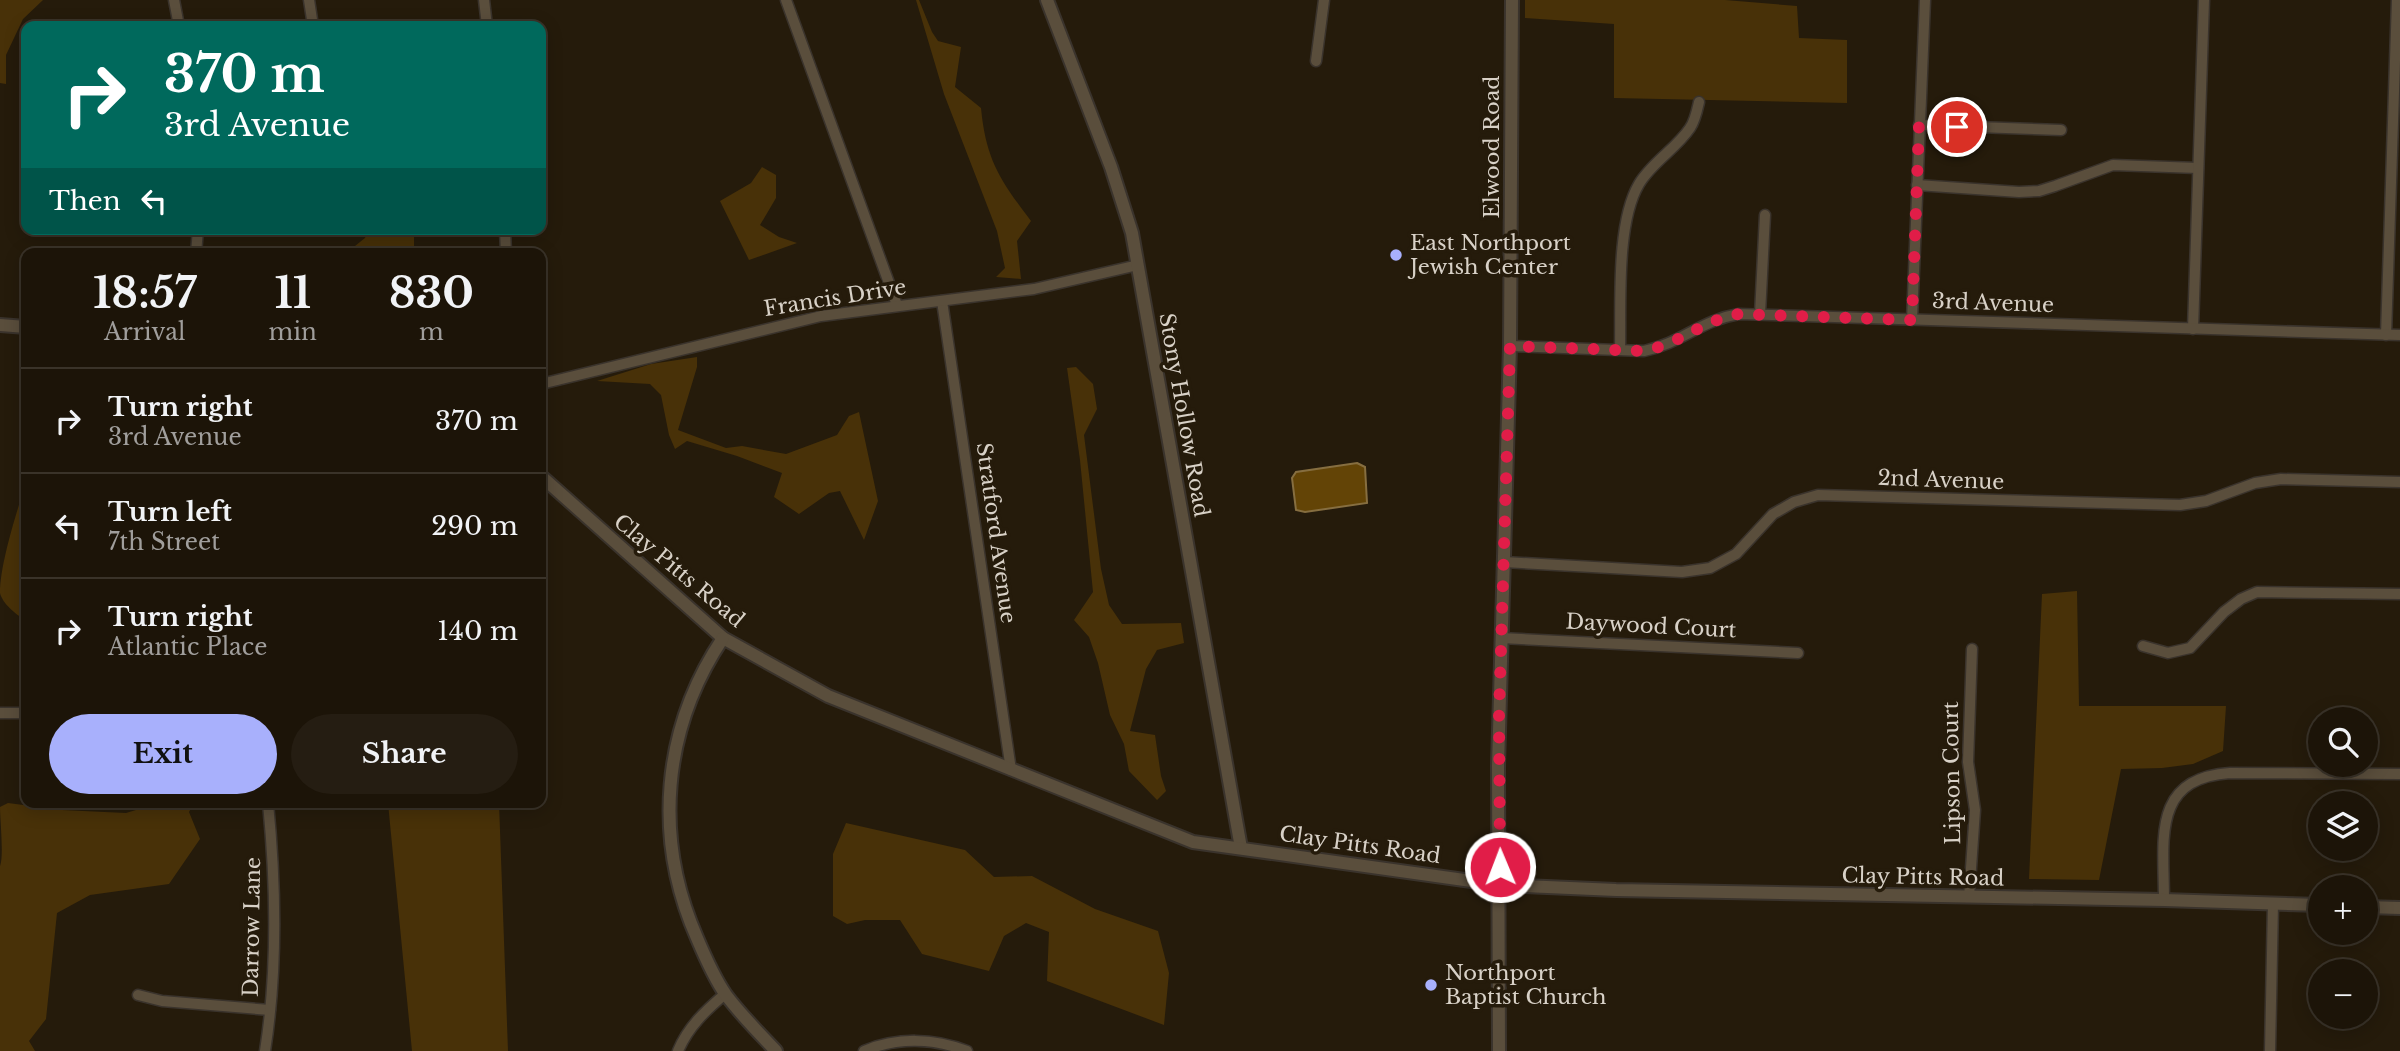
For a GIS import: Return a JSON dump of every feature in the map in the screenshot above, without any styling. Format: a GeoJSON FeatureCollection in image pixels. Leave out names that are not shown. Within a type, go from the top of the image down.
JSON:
{"type":"FeatureCollection","features":[{"type":"Feature","properties":{"kind":"street"},"geometry":{"type":"LineString","coordinates":[[174,0],[178,21]]}},
{"type":"Feature","properties":{"kind":"street"},"geometry":{"type":"LineString","coordinates":[[309,0],[312,21]]}},
{"type":"Feature","properties":{"kind":"street"},"geometry":{"type":"LineString","coordinates":[[484,0],[486,21]]}},
{"type":"Feature","properties":{"kind":"street"},"geometry":{"type":"LineString","coordinates":[[786,0],[897,305]]}},
{"type":"Feature","properties":{"kind":"street","name":"Stony Hollow Road"},"geometry":{"type":"LineString","coordinates":[[1047,0],[1123,202],[1138,265],[1241,848]]}},
{"type":"Feature","properties":{"kind":"street"},"geometry":{"type":"LineString","coordinates":[[1316,61],[1324,0]]}},
{"type":"Feature","properties":{"kind":"street","name":"Elwood Road"},"geometry":{"type":"LineString","coordinates":[[1499,1051],[1499,766],[1510,346],[1512,0]]}},
{"type":"Feature","properties":{"kind":"street"},"geometry":{"type":"LineString","coordinates":[[1912,320],[1924,0]]}},
{"type":"Feature","properties":{"kind":"street"},"geometry":{"type":"LineString","coordinates":[[2193,329],[2204,0]]}},
{"type":"Feature","properties":{"kind":"street"},"geometry":{"type":"LineString","coordinates":[[2386,335],[2397,0]]}},
{"type":"Feature","properties":{"kind":"street"},"geometry":{"type":"LineString","coordinates":[[1620,349],[1623,233],[1629,204],[1640,181],[1677,145],[1692,125],[1699,102]]}},
{"type":"Feature","properties":{"kind":"street"},"geometry":{"type":"LineString","coordinates":[[1919,125],[2061,130]]}},
{"type":"Feature","properties":{"kind":"street"},"geometry":{"type":"LineString","coordinates":[[1917,185],[2039,191],[2113,165],[2198,168]]}},
{"type":"Feature","properties":{"kind":"street"},"geometry":{"type":"LineString","coordinates":[[1760,314],[1765,215]]}},
{"type":"Feature","properties":{"kind":"street","name":"Francis Drive"},"geometry":{"type":"LineString","coordinates":[[546,383],[821,316],[1034,289],[1138,265]]}},
{"type":"Feature","properties":{"kind":"street","name":"Stratford Avenue"},"geometry":{"type":"LineString","coordinates":[[942,301],[1011,769]]}},
{"type":"Feature","properties":{"kind":"street","name":"3rd Avenue"},"geometry":{"type":"LineString","coordinates":[[1510,346],[1644,351],[1665,347],[1722,317],[1760,314],[2400,335]]}},
{"type":"Feature","properties":{"kind":"street"},"geometry":{"type":"LineString","coordinates":[[0,325],[21,327]]}},
{"type":"Feature","properties":{"kind":"street","name":"2nd Avenue"},"geometry":{"type":"LineString","coordinates":[[1504,562],[1682,572],[1710,568],[1736,554],[1773,514],[1794,502],[1818,495],[2180,505],[2206,501],[2255,483],[2281,479],[2400,482]]}},
{"type":"Feature","properties":{"kind":"street","name":"Clay Pitts Road"},"geometry":{"type":"LineString","coordinates":[[546,480],[723,638],[828,696],[1193,842],[1500,885],[1616,890],[2308,905]]}},
{"type":"Feature","properties":{"kind":"street"},"geometry":{"type":"LineString","coordinates":[[2143,646],[2168,653],[2190,648],[2232,606],[2258,592],[2400,594]]}},
{"type":"Feature","properties":{"kind":"street"},"geometry":{"type":"LineString","coordinates":[[723,638],[706,663],[682,721],[670,787],[669,823],[673,861],[685,911],[725,994],[776,1051]]}},
{"type":"Feature","properties":{"kind":"street","name":"Daywood Court"},"geometry":{"type":"LineString","coordinates":[[1501,638],[1798,653]]}},
{"type":"Feature","properties":{"kind":"street","name":"Lipson Court"},"geometry":{"type":"LineString","coordinates":[[1969,897],[1975,810],[1968,762],[1972,649]]}},
{"type":"Feature","properties":{"kind":"street"},"geometry":{"type":"LineString","coordinates":[[0,713],[21,713]]}},
{"type":"Feature","properties":{"kind":"street"},"geometry":{"type":"LineString","coordinates":[[2164,900],[2165,824],[2177,793],[2193,780],[2209,774],[2230,773],[2400,774]]}},
{"type":"Feature","properties":{"kind":"street","name":"Darrow Lane"},"geometry":{"type":"LineString","coordinates":[[265,1051],[275,916],[268,808]]}},
{"type":"Feature","properties":{"kind":"street"},"geometry":{"type":"LineString","coordinates":[[2270,1051],[2273,904]]}},
{"type":"Feature","properties":{"kind":"street"},"geometry":{"type":"LineString","coordinates":[[2378,907],[2400,908]]}},
{"type":"Feature","properties":{"kind":"street"},"geometry":{"type":"LineString","coordinates":[[678,1051],[684,1036],[696,1020],[725,994]]}},
{"type":"Feature","properties":{"kind":"street"},"geometry":{"type":"LineString","coordinates":[[138,995],[162,1001],[270,1010]]}},
{"type":"Feature","properties":{"kind":"street"},"geometry":{"type":"LineString","coordinates":[[864,1051],[901,1041],[930,1042],[967,1051]]}},
{"type":"Feature","properties":{"kind":"shaded area"},"geometry":{"type":"Polygon","coordinates":[[[0,0],[43,0],[21,21],[6,55],[6,84],[0,83],[0,0]]]}},
{"type":"Feature","properties":{"kind":"shaded area"},"geometry":{"type":"Polygon","coordinates":[[[916,0],[919,0],[938,41],[961,47],[955,87],[981,108],[983,126],[996,169],[1031,221],[1017,241],[1021,279],[996,277],[1005,268],[997,231],[944,94],[916,0]]]}},
{"type":"Feature","properties":{"kind":"shaded area"},"geometry":{"type":"Polygon","coordinates":[[[1525,0],[1725,0],[1797,6],[1799,38],[1847,40],[1847,103],[1614,98],[1614,24],[1525,18],[1525,0]]]}},
{"type":"Feature","properties":{"kind":"shaded area"},"geometry":{"type":"Polygon","coordinates":[[[762,167],[776,175],[776,198],[760,225],[779,237],[797,243],[749,260],[720,201],[751,183],[762,167]]]}},
{"type":"Feature","properties":{"kind":"shaded area"},"geometry":{"type":"Polygon","coordinates":[[[366,235],[414,235],[414,248],[352,248],[366,235]]]}},
{"type":"Feature","properties":{"kind":"shaded area"},"geometry":{"type":"Polygon","coordinates":[[[697,357],[697,367],[678,430],[726,448],[742,446],[786,454],[837,435],[849,416],[859,412],[878,501],[864,540],[840,491],[829,493],[799,514],[774,497],[782,473],[687,441],[675,449],[669,435],[661,395],[650,384],[597,381],[651,364],[697,357]]]}},
{"type":"Feature","properties":{"kind":"shaded area"},"geometry":{"type":"Polygon","coordinates":[[[1076,367],[1093,384],[1097,409],[1084,435],[1101,569],[1109,605],[1122,624],[1181,623],[1184,643],[1157,650],[1146,669],[1130,731],[1155,735],[1166,791],[1157,800],[1129,771],[1124,744],[1110,715],[1089,637],[1074,620],[1093,592],[1080,460],[1067,368],[1076,367]]]}},
{"type":"Feature","properties":{"kind":"shaded area"},"geometry":{"type":"Polygon","coordinates":[[[1357,463],[1365,467],[1367,503],[1305,512],[1296,510],[1292,478],[1296,472],[1357,463]]]}},
{"type":"Feature","properties":{"kind":"shaded area"},"geometry":{"type":"Polygon","coordinates":[[[21,498],[21,618],[10,609],[0,593],[21,498]]]}},
{"type":"Feature","properties":{"kind":"shaded area"},"geometry":{"type":"Polygon","coordinates":[[[2077,591],[2079,706],[2226,706],[2223,751],[2193,764],[2121,769],[2099,880],[2029,879],[2042,594],[2077,591]]]}},
{"type":"Feature","properties":{"kind":"shaded area"},"geometry":{"type":"Polygon","coordinates":[[[8,803],[21,805],[21,808],[126,813],[142,808],[191,808],[189,812],[200,839],[169,884],[90,895],[57,913],[46,1019],[29,1041],[35,1051],[0,1051],[0,807],[8,803]]]}},
{"type":"Feature","properties":{"kind":"shaded area"},"geometry":{"type":"Polygon","coordinates":[[[388,808],[499,808],[508,1051],[412,1051],[388,808]]]}},
{"type":"Feature","properties":{"kind":"shaded area"},"geometry":{"type":"Polygon","coordinates":[[[846,823],[965,850],[994,877],[1032,876],[1095,909],[1158,931],[1169,973],[1164,1025],[1047,981],[1049,932],[1026,923],[1004,936],[989,971],[922,954],[900,920],[865,920],[847,924],[833,916],[833,854],[846,823]]]}},
{"type":"Feature","properties":{"kind":"place","name":"East Northport Jewish Center"},"geometry":{"type":"Point","coordinates":[1396,255]}},
{"type":"Feature","properties":{"kind":"place","name":"Northport Baptist Church"},"geometry":{"type":"Point","coordinates":[1431,985]}},
{"type":"Feature","properties":{"kind":"route"},"geometry":{"type":"LineString","coordinates":[[1500,867],[1499,714],[1510,346],[1644,351],[1665,347],[1703,325],[1739,314],[1912,320],[1919,125],[1957,127]]}}]}
